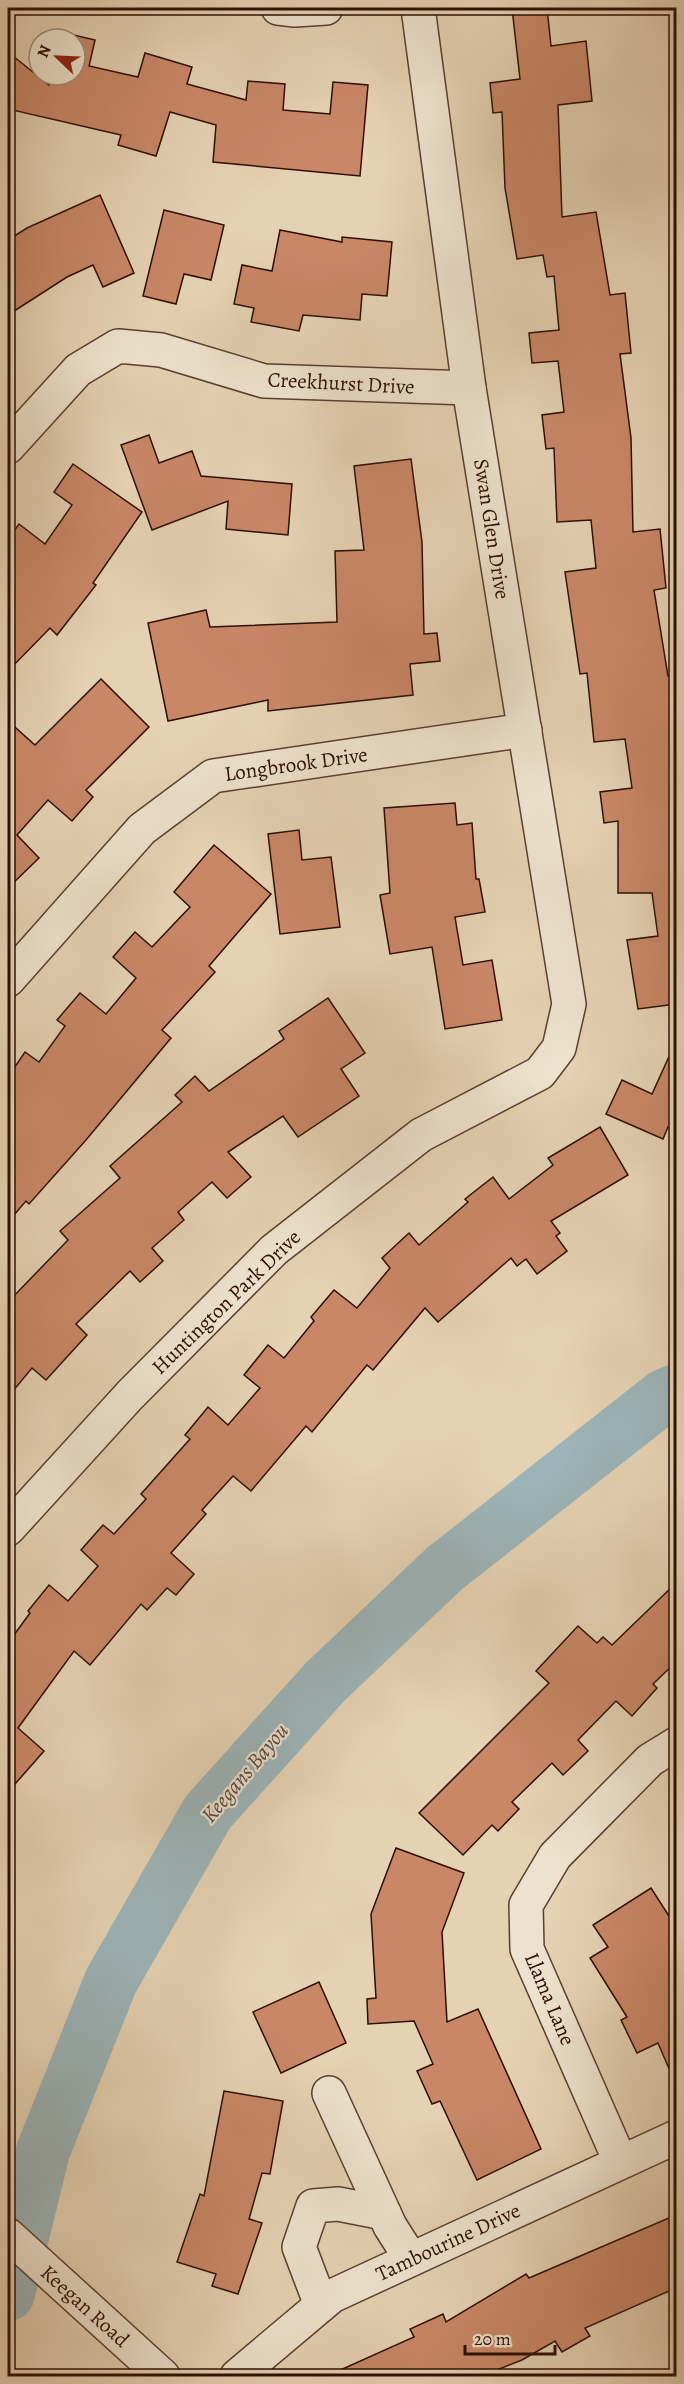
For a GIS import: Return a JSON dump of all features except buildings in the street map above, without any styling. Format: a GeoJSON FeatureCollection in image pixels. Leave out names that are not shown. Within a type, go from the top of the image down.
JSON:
{"type":"FeatureCollection","features":[{"type":"Feature","properties":{"kind":"street"},"geometry":{"type":"LineString","coordinates":[[278,8],[295,10],[326,8]]}},
{"type":"Feature","properties":{"kind":"street","name":"Swan Glen Drive"},"geometry":{"type":"LineString","coordinates":[[418,8],[469,388],[569,1004],[559,1048]]}},
{"type":"Feature","properties":{"kind":"street","name":"Creekhurst Drive"},"geometry":{"type":"LineString","coordinates":[[8,447],[78,370],[118,346],[161,350],[264,381],[469,388]]}},
{"type":"Feature","properties":{"kind":"street","name":"Longbrook Drive"},"geometry":{"type":"LineString","coordinates":[[8,980],[142,830],[213,776],[525,730]]}},
{"type":"Feature","properties":{"kind":"street","name":"Huntington Park Drive"},"geometry":{"type":"LineString","coordinates":[[8,1529],[130,1395],[274,1250],[421,1135],[540,1073],[559,1048]]}},
{"type":"Feature","properties":{"kind":"street","name":"Llama Lane"},"geometry":{"type":"LineString","coordinates":[[620,2161],[527,1949],[526,1905],[555,1856],[646,1764],[676,1744]]}},
{"type":"Feature","properties":{"kind":"street"},"geometry":{"type":"LineString","coordinates":[[329,2093],[384,2213],[411,2259]]}},
{"type":"Feature","properties":{"kind":"street","name":"Tambourine Drive"},"geometry":{"type":"LineString","coordinates":[[237,2376],[332,2296],[676,2137]]}},
{"type":"Feature","properties":{"kind":"street"},"geometry":{"type":"LineString","coordinates":[[321,2305],[299,2247],[313,2206],[338,2204],[384,2213]]}},
{"type":"Feature","properties":{"kind":"street","name":"Keegan Road"},"geometry":{"type":"LineString","coordinates":[[8,2235],[163,2376]]}},
{"type":"Feature","properties":{"kind":"waterway","name":"Keegans Bayou"},"geometry":{"type":"LineString","coordinates":[[8,2294],[43,2151],[111,1981],[208,1812],[325,1682],[444,1569],[664,1396],[676,1391]]}}]}
